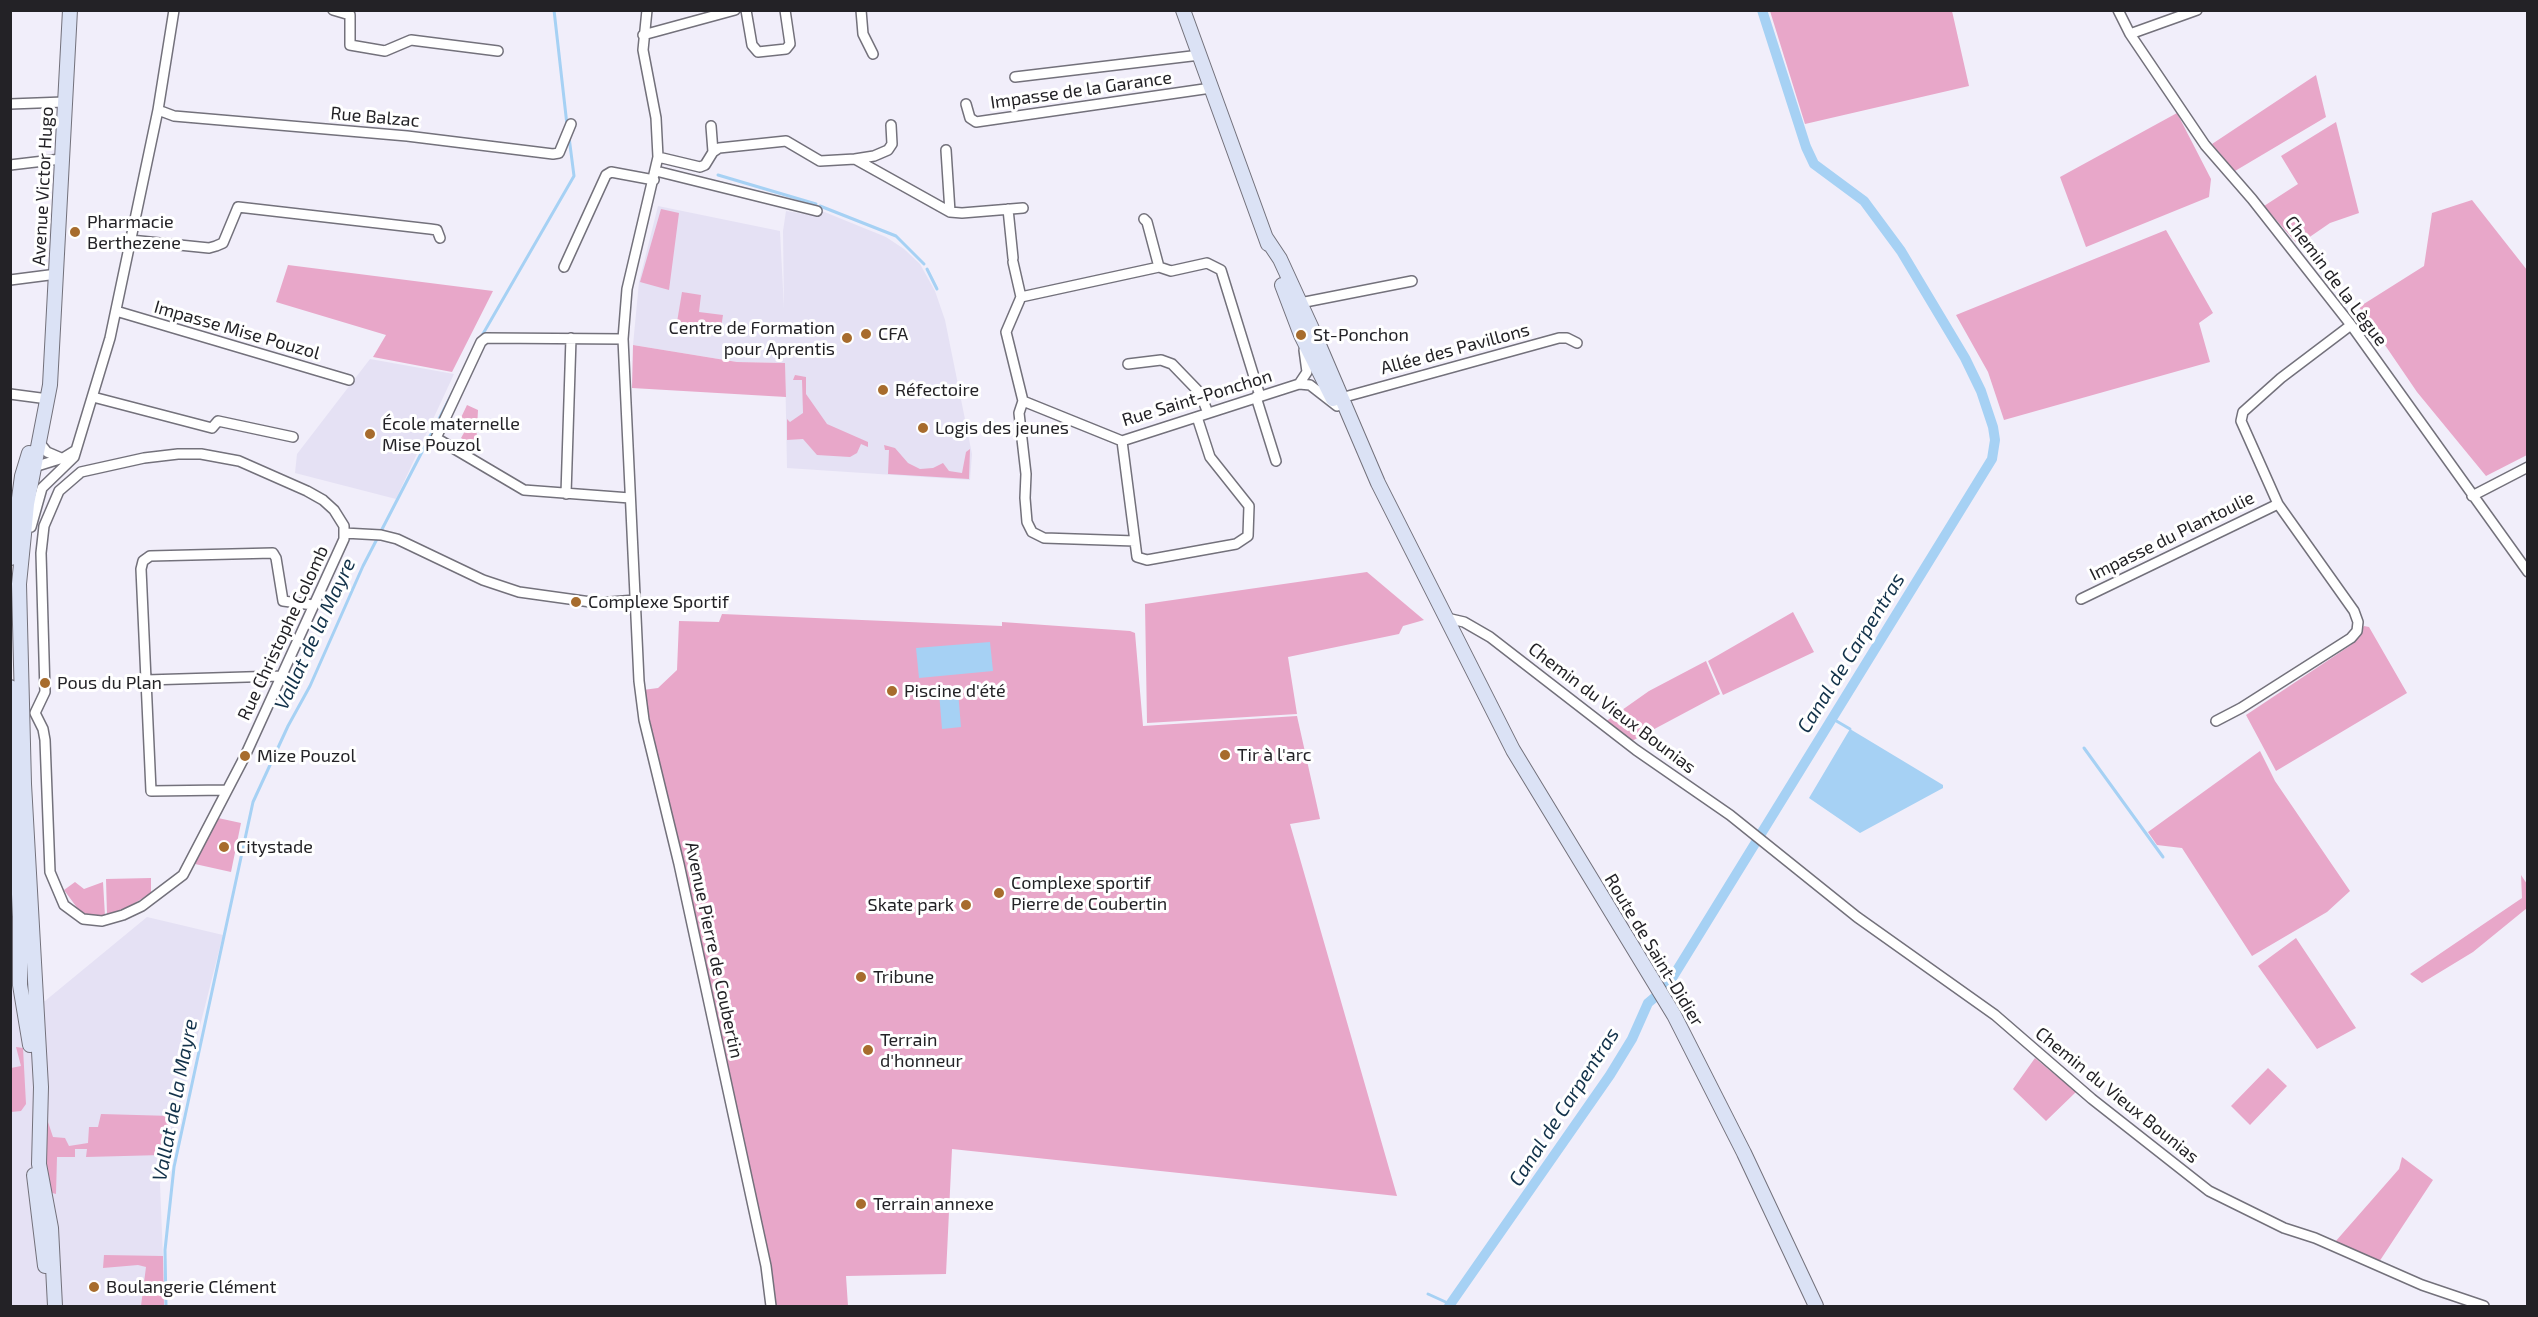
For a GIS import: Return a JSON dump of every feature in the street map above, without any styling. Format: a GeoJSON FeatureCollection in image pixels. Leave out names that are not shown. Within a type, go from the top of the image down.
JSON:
{"type":"FeatureCollection","features":[{"type":"Feature","properties":{"kind":"main road","name":"Avenue Victor Hugo"},"geometry":{"type":"LineString","coordinates":[[44,398],[50,364],[57,274],[70,10]]}},
{"type":"Feature","properties":{"kind":"main road"},"geometry":{"type":"LineString","coordinates":[[1183,10],[1237,163],[1266,238],[1280,260],[1295,304],[1309,381],[1338,398]]}},
{"type":"Feature","properties":{"kind":"main road"},"geometry":{"type":"LineString","coordinates":[[1295,304],[1321,350],[1338,398]]}},
{"type":"Feature","properties":{"kind":"main road"},"geometry":{"type":"LineString","coordinates":[[30,466],[39,442],[44,398]]}},
{"type":"Feature","properties":{"kind":"main road"},"geometry":{"type":"LineString","coordinates":[[44,398],[30,466],[15,566],[41,1087],[39,1164],[51,1228],[55,1306]]}},
{"type":"Feature","properties":{"kind":"main road","name":"Route de Saint-Didier"},"geometry":{"type":"LineString","coordinates":[[1338,398],[1447,620],[1533,786],[1664,997],[1744,1153],[1816,1306]]}},
{"type":"Feature","properties":{"kind":"main road"},"geometry":{"type":"LineString","coordinates":[[10,687],[23,714],[20,985],[29,1036],[35,1186],[49,1306]]}},
{"type":"Feature","properties":{"kind":"street"},"geometry":{"type":"LineString","coordinates":[[15,566],[38,495],[58,469],[71,461],[93,397],[116,311],[158,110],[174,10]]}},
{"type":"Feature","properties":{"kind":"street"},"geometry":{"type":"LineString","coordinates":[[333,10],[350,15],[350,45],[385,51],[411,40],[498,51]]}},
{"type":"Feature","properties":{"kind":"street"},"geometry":{"type":"LineString","coordinates":[[647,10],[643,35],[656,118],[658,158],[655,176]]}},
{"type":"Feature","properties":{"kind":"street"},"geometry":{"type":"LineString","coordinates":[[643,35],[735,10]]}},
{"type":"Feature","properties":{"kind":"street"},"geometry":{"type":"LineString","coordinates":[[746,10],[752,45],[758,52],[786,49],[790,44],[785,10]]}},
{"type":"Feature","properties":{"kind":"street"},"geometry":{"type":"LineString","coordinates":[[861,10],[864,34],[873,54]]}},
{"type":"Feature","properties":{"kind":"street","name":"Chemin de la Lègue"},"geometry":{"type":"LineString","coordinates":[[2118,10],[2130,34],[2205,145],[2252,199],[2351,324],[2528,572]]}},
{"type":"Feature","properties":{"kind":"street"},"geometry":{"type":"LineString","coordinates":[[2130,34],[2197,10]]}},
{"type":"Feature","properties":{"kind":"street"},"geometry":{"type":"LineString","coordinates":[[1015,77],[1200,55]]}},
{"type":"Feature","properties":{"kind":"street","name":"Impasse de la Garance"},"geometry":{"type":"LineString","coordinates":[[966,104],[970,118],[976,122],[1212,88]]}},
{"type":"Feature","properties":{"kind":"street"},"geometry":{"type":"LineString","coordinates":[[10,104],[64,102]]}},
{"type":"Feature","properties":{"kind":"street","name":"Rue Balzac"},"geometry":{"type":"LineString","coordinates":[[158,110],[174,116],[407,136],[553,154],[559,153],[571,124]]}},
{"type":"Feature","properties":{"kind":"street"},"geometry":{"type":"LineString","coordinates":[[658,158],[700,167],[705,165],[713,152],[725,146],[786,141],[820,161],[855,159],[874,156],[888,150],[892,144],[891,125]]}},
{"type":"Feature","properties":{"kind":"street"},"geometry":{"type":"LineString","coordinates":[[711,126],[713,152]]}},
{"type":"Feature","properties":{"kind":"street"},"geometry":{"type":"LineString","coordinates":[[946,150],[950,212]]}},
{"type":"Feature","properties":{"kind":"street"},"geometry":{"type":"LineString","coordinates":[[10,165],[61,159]]}},
{"type":"Feature","properties":{"kind":"street"},"geometry":{"type":"LineString","coordinates":[[855,159],[950,212],[1023,208]]}},
{"type":"Feature","properties":{"kind":"street"},"geometry":{"type":"LineString","coordinates":[[564,267],[606,175],[610,172],[655,176],[817,211]]}},
{"type":"Feature","properties":{"kind":"street","name":"Avenue Pierre de Coubertin"},"geometry":{"type":"LineString","coordinates":[[655,176],[627,289],[623,339],[635,600],[644,720],[679,864],[766,1266],[771,1306]]}},
{"type":"Feature","properties":{"kind":"street"},"geometry":{"type":"LineString","coordinates":[[130,240],[209,248],[216,246],[223,243],[238,207],[430,228],[436,230],[440,238]]}},
{"type":"Feature","properties":{"kind":"street"},"geometry":{"type":"LineString","coordinates":[[1008,209],[1013,260],[1021,297],[1006,332],[1023,401],[1019,413],[1026,474],[1027,522],[1032,532],[1044,538],[1135,541]]}},
{"type":"Feature","properties":{"kind":"street"},"geometry":{"type":"LineString","coordinates":[[1144,219],[1159,267]]}},
{"type":"Feature","properties":{"kind":"street"},"geometry":{"type":"LineString","coordinates":[[1021,297],[1159,267],[1171,271],[1207,263],[1221,270],[1276,461]]}},
{"type":"Feature","properties":{"kind":"street"},"geometry":{"type":"LineString","coordinates":[[10,280],[57,274]]}},
{"type":"Feature","properties":{"kind":"street"},"geometry":{"type":"LineString","coordinates":[[1295,304],[1412,281]]}},
{"type":"Feature","properties":{"kind":"street","name":"Impasse Mise Pouzol"},"geometry":{"type":"LineString","coordinates":[[116,311],[349,380]]}},
{"type":"Feature","properties":{"kind":"street","name":"Impasse du Plantoulie"},"geometry":{"type":"LineString","coordinates":[[2216,721],[2241,708],[2351,638],[2357,631],[2358,622],[2354,611],[2278,504],[2241,421],[2243,412],[2351,324]]}},
{"type":"Feature","properties":{"kind":"street"},"geometry":{"type":"LineString","coordinates":[[623,339],[486,338],[481,342],[436,438],[524,490],[630,498]]}},
{"type":"Feature","properties":{"kind":"street"},"geometry":{"type":"LineString","coordinates":[[566,494],[571,338]]}},
{"type":"Feature","properties":{"kind":"street","name":"Allée des Pavillons"},"geometry":{"type":"LineString","coordinates":[[1338,398],[1559,338],[1567,338],[1577,343]]}},
{"type":"Feature","properties":{"kind":"street"},"geometry":{"type":"LineString","coordinates":[[1309,381],[1321,350]]}},
{"type":"Feature","properties":{"kind":"street"},"geometry":{"type":"LineString","coordinates":[[1128,364],[1161,360],[1172,364],[1200,393],[1208,413]]}},
{"type":"Feature","properties":{"kind":"street","name":"Rue Saint-Ponchon"},"geometry":{"type":"LineString","coordinates":[[1023,401],[1122,441],[1309,381]]}},
{"type":"Feature","properties":{"kind":"street"},"geometry":{"type":"LineString","coordinates":[[10,394],[44,398]]}},
{"type":"Feature","properties":{"kind":"street"},"geometry":{"type":"LineString","coordinates":[[93,397],[212,428],[218,421],[293,437]]}},
{"type":"Feature","properties":{"kind":"street"},"geometry":{"type":"LineString","coordinates":[[1122,441],[1137,557],[1147,560],[1236,544],[1248,536],[1249,506],[1210,456],[1197,417]]}},
{"type":"Feature","properties":{"kind":"street"},"geometry":{"type":"LineString","coordinates":[[39,442],[52,455],[63,458]]}},
{"type":"Feature","properties":{"kind":"street"},"geometry":{"type":"LineString","coordinates":[[30,466],[63,458],[76,450]]}},
{"type":"Feature","properties":{"kind":"street","name":"Rue Christophe Colomb"},"geometry":{"type":"LineString","coordinates":[[201,454],[222,457],[277,478],[323,500],[340,519],[344,533],[342,544],[313,605],[227,790],[183,875],[142,906],[102,921],[83,919],[64,905],[51,880],[43,729],[23,714],[45,692],[41,556],[44,526],[58,491],[81,472],[155,457],[201,454]]}},
{"type":"Feature","properties":{"kind":"street"},"geometry":{"type":"LineString","coordinates":[[30,466],[58,469]]}},
{"type":"Feature","properties":{"kind":"street"},"geometry":{"type":"LineString","coordinates":[[2472,496],[2528,467]]}},
{"type":"Feature","properties":{"kind":"street","name":"Impasse du Plantoulie"},"geometry":{"type":"LineString","coordinates":[[2081,598],[2278,504]]}},
{"type":"Feature","properties":{"kind":"street"},"geometry":{"type":"LineString","coordinates":[[344,533],[381,535],[397,539],[483,580],[519,592],[598,603],[635,600]]}},
{"type":"Feature","properties":{"kind":"street"},"geometry":{"type":"LineString","coordinates":[[227,790],[151,791],[141,569],[143,561],[150,556],[273,553],[276,558],[283,601],[313,605]]}},
{"type":"Feature","properties":{"kind":"street","name":"Chemin du Vieux Bounias"},"geometry":{"type":"LineString","coordinates":[[1447,620],[1451,618],[1464,621],[1490,638],[1636,750],[1767,842],[1803,876],[1857,917],[1995,1015],[2092,1099],[2209,1191],[2284,1228],[2315,1238],[2422,1285],[2484,1306]]}},
{"type":"Feature","properties":{"kind":"street"},"geometry":{"type":"LineString","coordinates":[[146,681],[280,676]]}},
{"type":"Feature","properties":{"kind":"shaded area"},"geometry":{"type":"Polygon","coordinates":[[[1770,11],[1952,11],[1969,86],[1805,124],[1770,11]]]}},
{"type":"Feature","properties":{"kind":"shaded area"},"geometry":{"type":"Polygon","coordinates":[[[2316,75],[2326,117],[2235,171],[2212,144],[2316,75]]]}},
{"type":"Feature","properties":{"kind":"shaded area"},"geometry":{"type":"Polygon","coordinates":[[[2177,113],[2211,179],[2209,197],[2086,247],[2060,177],[2177,113]]]}},
{"type":"Feature","properties":{"kind":"shaded area"},"geometry":{"type":"Polygon","coordinates":[[[2336,122],[2359,213],[2330,223],[2298,245],[2264,206],[2298,184],[2281,156],[2336,122]]]}},
{"type":"Feature","properties":{"kind":"shaded area"},"geometry":{"type":"Polygon","coordinates":[[[2472,200],[2527,270],[2527,455],[2486,476],[2417,392],[2359,307],[2424,266],[2432,213],[2472,200]]]}},
{"type":"Feature","properties":{"kind":"shaded area","name":"CFA"},"geometry":{"type":"Polygon","coordinates":[[[658,206],[780,231],[784,309],[783,231],[786,211],[816,216],[817,209],[886,237],[904,249],[920,264],[935,291],[945,320],[972,454],[970,480],[787,468],[785,363],[737,362],[633,345],[639,282],[658,206]]]}},
{"type":"Feature","properties":{"kind":"shaded area"},"geometry":{"type":"Polygon","coordinates":[[[661,209],[679,213],[669,290],[640,282],[661,209]]]}},
{"type":"Feature","properties":{"kind":"shaded area"},"geometry":{"type":"Polygon","coordinates":[[[2166,230],[2213,313],[2199,323],[2210,362],[2004,420],[1988,372],[1956,315],[2166,230]]]}},
{"type":"Feature","properties":{"kind":"shaded area"},"geometry":{"type":"Polygon","coordinates":[[[288,265],[493,291],[452,372],[373,357],[386,335],[276,302],[288,265]]]}},
{"type":"Feature","properties":{"kind":"shaded area"},"geometry":{"type":"Polygon","coordinates":[[[682,292],[701,295],[699,312],[723,315],[721,328],[677,322],[682,292]]]}},
{"type":"Feature","properties":{"kind":"shaded area"},"geometry":{"type":"Polygon","coordinates":[[[633,345],[737,362],[785,363],[786,397],[632,388],[633,345]]]}},
{"type":"Feature","properties":{"kind":"shaded area","name":"École maternelle Mise Pouzol"},"geometry":{"type":"Polygon","coordinates":[[[370,359],[454,374],[396,499],[295,473],[297,454],[370,359]]]}},
{"type":"Feature","properties":{"kind":"shaded area"},"geometry":{"type":"Polygon","coordinates":[[[795,375],[806,377],[806,394],[827,424],[868,442],[868,447],[861,444],[857,453],[850,457],[817,455],[803,439],[787,440],[787,419],[790,422],[803,413],[802,380],[793,380],[795,375]]]}},
{"type":"Feature","properties":{"kind":"shaded area"},"geometry":{"type":"Polygon","coordinates":[[[467,405],[478,410],[476,447],[461,438],[465,431],[457,426],[467,405]]]}},
{"type":"Feature","properties":{"kind":"shaded area"},"geometry":{"type":"Polygon","coordinates":[[[884,445],[895,448],[908,463],[920,469],[933,468],[943,463],[949,471],[962,473],[966,452],[970,449],[969,479],[888,474],[889,450],[885,450],[884,445]]]}},
{"type":"Feature","properties":{"kind":"shaded area"},"geometry":{"type":"Polygon","coordinates":[[[1367,572],[1424,620],[1403,626],[1399,634],[1288,657],[1297,714],[1147,723],[1145,604],[1367,572]]]}},
{"type":"Feature","properties":{"kind":"shaded area"},"geometry":{"type":"Polygon","coordinates":[[[1793,612],[1814,652],[1723,695],[1708,661],[1793,612]]]}},
{"type":"Feature","properties":{"kind":"shaded area","name":"Complexe sportif Pierre de Coubertin"},"geometry":{"type":"Polygon","coordinates":[[[722,614],[1002,626],[1002,622],[1130,631],[1135,633],[1143,726],[1297,716],[1320,819],[1290,824],[1397,1196],[952,1149],[946,1274],[846,1276],[848,1306],[776,1306],[770,1259],[643,690],[658,688],[677,670],[679,621],[719,622],[722,614]]]}},
{"type":"Feature","properties":{"kind":"shaded area"},"geometry":{"type":"Polygon","coordinates":[[[2364,626],[2369,627],[2407,693],[2276,771],[2246,715],[2351,645],[2364,626]]]}},
{"type":"Feature","properties":{"kind":"shaded area"},"geometry":{"type":"Polygon","coordinates":[[[1706,661],[1720,694],[1630,742],[1605,722],[1649,691],[1706,661]]]}},
{"type":"Feature","properties":{"kind":"shaded area"},"geometry":{"type":"Polygon","coordinates":[[[2260,751],[2275,781],[2350,891],[2327,912],[2252,956],[2182,848],[2157,845],[2148,832],[2260,751]]]}},
{"type":"Feature","properties":{"kind":"shaded area"},"geometry":{"type":"Polygon","coordinates":[[[218,818],[241,823],[231,872],[195,864],[218,818]]]}},
{"type":"Feature","properties":{"kind":"shaded area"},"geometry":{"type":"Polygon","coordinates":[[[2521,875],[2527,884],[2527,908],[2473,952],[2422,983],[2410,974],[2522,898],[2521,875]]]}},
{"type":"Feature","properties":{"kind":"shaded area"},"geometry":{"type":"Polygon","coordinates":[[[151,878],[151,893],[130,906],[107,915],[106,879],[151,878]]]}},
{"type":"Feature","properties":{"kind":"shaded area"},"geometry":{"type":"Polygon","coordinates":[[[75,882],[84,889],[103,882],[105,916],[82,914],[77,911],[78,909],[64,890],[75,882]]]}},
{"type":"Feature","properties":{"kind":"shaded area"},"geometry":{"type":"Polygon","coordinates":[[[10,893],[13,899],[15,1001],[45,1001],[147,917],[223,935],[160,1184],[165,1306],[11,1306],[10,893]]]}},
{"type":"Feature","properties":{"kind":"shaded area"},"geometry":{"type":"Polygon","coordinates":[[[2296,938],[2356,1028],[2317,1049],[2258,966],[2296,938]]]}},
{"type":"Feature","properties":{"kind":"shaded area"},"geometry":{"type":"Polygon","coordinates":[[[16,1047],[23,1048],[26,1104],[21,1111],[11,1112],[11,1068],[21,1066],[16,1047]]]}},
{"type":"Feature","properties":{"kind":"shaded area"},"geometry":{"type":"Polygon","coordinates":[[[2035,1058],[2076,1092],[2046,1121],[2013,1089],[2035,1058]]]}},
{"type":"Feature","properties":{"kind":"shaded area"},"geometry":{"type":"Polygon","coordinates":[[[2268,1068],[2287,1086],[2250,1125],[2231,1106],[2268,1068]]]}},
{"type":"Feature","properties":{"kind":"shaded area"},"geometry":{"type":"Polygon","coordinates":[[[101,1114],[172,1116],[162,1155],[86,1157],[87,1149],[75,1149],[75,1157],[57,1157],[56,1194],[49,1192],[43,1124],[48,1122],[53,1137],[65,1138],[69,1146],[88,1143],[89,1127],[98,1127],[101,1114]]]}},
{"type":"Feature","properties":{"kind":"shaded area"},"geometry":{"type":"Polygon","coordinates":[[[2402,1157],[2433,1180],[2379,1262],[2335,1242],[2399,1169],[2402,1157]]]}},
{"type":"Feature","properties":{"kind":"shaded area"},"geometry":{"type":"Polygon","coordinates":[[[104,1255],[163,1256],[164,1306],[141,1306],[146,1267],[138,1265],[103,1268],[104,1255]]]}},
{"type":"Feature","properties":{"kind":"water"},"geometry":{"type":"Polygon","coordinates":[[[990,642],[993,671],[919,678],[916,648],[990,642]]]}},
{"type":"Feature","properties":{"kind":"water"},"geometry":{"type":"Polygon","coordinates":[[[958,691],[961,727],[942,729],[939,692],[958,691]]]}},
{"type":"Feature","properties":{"kind":"water"},"geometry":{"type":"Polygon","coordinates":[[[1850,729],[1943,785],[1943,788],[1860,833],[1809,798],[1850,729]]]}},
{"type":"Feature","properties":{"kind":"waterway","name":"Vallat de la Mayre"},"geometry":{"type":"LineString","coordinates":[[554,10],[567,125]]}},
{"type":"Feature","properties":{"kind":"waterway","name":"Canal de Carpentras"},"geometry":{"type":"LineString","coordinates":[[1449,1306],[1610,1075],[1632,1039],[1648,1003],[1666,988],[1992,459],[1995,440],[1993,427],[1981,391],[1965,358],[1901,251],[1864,201],[1814,164],[1806,147],[1762,10]]}},
{"type":"Feature","properties":{"kind":"waterway","name":"Vallat de la Mayre"},"geometry":{"type":"LineString","coordinates":[[480,339],[574,176],[569,137]]}},
{"type":"Feature","properties":{"kind":"waterway"},"geometry":{"type":"LineString","coordinates":[[718,175],[816,204]]}},
{"type":"Feature","properties":{"kind":"waterway"},"geometry":{"type":"LineString","coordinates":[[820,206],[896,236],[924,264]]}},
{"type":"Feature","properties":{"kind":"waterway"},"geometry":{"type":"LineString","coordinates":[[927,269],[937,289]]}},
{"type":"Feature","properties":{"kind":"waterway","name":"Vallat de la Mayre"},"geometry":{"type":"LineString","coordinates":[[166,1306],[165,1250],[174,1167],[253,802],[288,726],[310,686],[363,566],[455,388]]}},
{"type":"Feature","properties":{"kind":"waterway"},"geometry":{"type":"LineString","coordinates":[[1833,719],[1850,729]]}},
{"type":"Feature","properties":{"kind":"waterway"},"geometry":{"type":"LineString","coordinates":[[2084,748],[2163,857]]}},
{"type":"Feature","properties":{"kind":"waterway"},"geometry":{"type":"LineString","coordinates":[[1428,1294],[1450,1304]]}},
{"type":"Feature","properties":{"kind":"place","name":"Pharmacie Berthezene"},"geometry":{"type":"Point","coordinates":[75,232]}},
{"type":"Feature","properties":{"kind":"place","name":"CFA"},"geometry":{"type":"Point","coordinates":[866,334]}},
{"type":"Feature","properties":{"kind":"place","name":"St-Ponchon"},"geometry":{"type":"Point","coordinates":[1301,335]}},
{"type":"Feature","properties":{"kind":"place","name":"Centre de Formation pour Aprentis"},"geometry":{"type":"Point","coordinates":[847,338]}},
{"type":"Feature","properties":{"kind":"place","name":"Réfectoire"},"geometry":{"type":"Point","coordinates":[883,390]}},
{"type":"Feature","properties":{"kind":"place","name":"Logis des jeunes"},"geometry":{"type":"Point","coordinates":[923,428]}},
{"type":"Feature","properties":{"kind":"place","name":"École maternelle Mise Pouzol"},"geometry":{"type":"Point","coordinates":[370,434]}},
{"type":"Feature","properties":{"kind":"place","name":"Complexe Sportif"},"geometry":{"type":"Point","coordinates":[576,602]}},
{"type":"Feature","properties":{"kind":"place","name":"Pous du Plan"},"geometry":{"type":"Point","coordinates":[45,683]}},
{"type":"Feature","properties":{"kind":"place","name":"Piscine d'été"},"geometry":{"type":"Point","coordinates":[892,691]}},
{"type":"Feature","properties":{"kind":"place","name":"Tir à l'arc"},"geometry":{"type":"Point","coordinates":[1225,755]}},
{"type":"Feature","properties":{"kind":"place","name":"Mize Pouzol"},"geometry":{"type":"Point","coordinates":[245,756]}},
{"type":"Feature","properties":{"kind":"place","name":"Citystade"},"geometry":{"type":"Point","coordinates":[224,847]}},
{"type":"Feature","properties":{"kind":"place","name":"Complexe sportif Pierre de Coubertin"},"geometry":{"type":"Point","coordinates":[999,893]}},
{"type":"Feature","properties":{"kind":"place","name":"Skate park"},"geometry":{"type":"Point","coordinates":[966,905]}},
{"type":"Feature","properties":{"kind":"place","name":"Tribune"},"geometry":{"type":"Point","coordinates":[861,977]}},
{"type":"Feature","properties":{"kind":"place","name":"Terrain d'honneur"},"geometry":{"type":"Point","coordinates":[868,1050]}},
{"type":"Feature","properties":{"kind":"place","name":"Terrain annexe"},"geometry":{"type":"Point","coordinates":[861,1204]}},
{"type":"Feature","properties":{"kind":"place","name":"Boulangerie Clément"},"geometry":{"type":"Point","coordinates":[94,1287]}}]}
